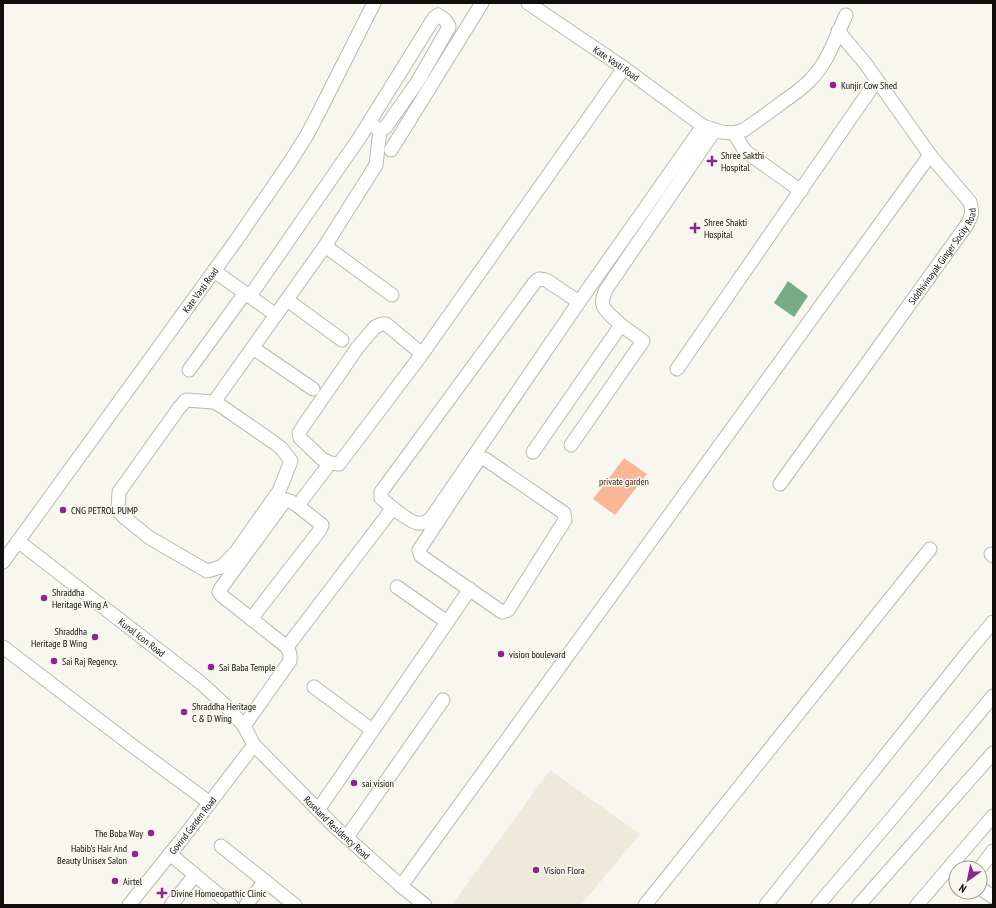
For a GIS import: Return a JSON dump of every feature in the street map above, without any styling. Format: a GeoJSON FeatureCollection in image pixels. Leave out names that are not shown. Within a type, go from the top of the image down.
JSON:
{"type":"FeatureCollection","features":[{"type":"Feature","properties":{"kind":"street","name":"Kate Vasti Road"},"geometry":{"type":"LineString","coordinates":[[3,562],[214,271],[290,162],[307,135],[374,3]]}},
{"type":"Feature","properties":{"kind":"street"},"geometry":{"type":"LineString","coordinates":[[392,150],[482,3]]}},
{"type":"Feature","properties":{"kind":"street","name":"Kate Vasti Road"},"geometry":{"type":"LineString","coordinates":[[528,3],[709,128]]}},
{"type":"Feature","properties":{"kind":"street"},"geometry":{"type":"LineString","coordinates":[[189,370],[247,295],[360,137],[374,127],[434,18],[438,15],[445,20],[449,27],[418,81],[385,128],[374,127]]}},
{"type":"Feature","properties":{"kind":"street"},"geometry":{"type":"LineString","coordinates":[[709,128],[721,132],[734,133],[744,130],[801,89],[814,77],[824,62],[846,15]]}},
{"type":"Feature","properties":{"kind":"street","name":"Siddhivinayak Ginger Socity Road"},"geometry":{"type":"LineString","coordinates":[[780,484],[962,233],[971,218],[972,211],[970,202],[930,155],[878,80],[838,31]]}},
{"type":"Feature","properties":{"kind":"street"},"geometry":{"type":"LineString","coordinates":[[422,354],[386,324],[375,326],[358,347],[302,428],[299,433],[300,438],[322,459],[330,464],[339,464],[422,354],[624,68]]}},
{"type":"Feature","properties":{"kind":"street"},"geometry":{"type":"LineString","coordinates":[[677,369],[878,80]]}},
{"type":"Feature","properties":{"kind":"street"},"geometry":{"type":"LineString","coordinates":[[214,402],[325,246],[376,165],[374,127]]}},
{"type":"Feature","properties":{"kind":"street"},"geometry":{"type":"LineString","coordinates":[[579,302],[546,280],[539,279],[535,282],[381,492],[381,498],[392,509],[416,523],[423,523],[432,517],[579,302],[709,128]]}},
{"type":"Feature","properties":{"kind":"street"},"geometry":{"type":"LineString","coordinates":[[571,445],[643,340],[621,325],[607,312],[602,305],[604,294],[709,128]]}},
{"type":"Feature","properties":{"kind":"street"},"geometry":{"type":"LineString","coordinates":[[734,133],[745,151],[800,191]]}},
{"type":"Feature","properties":{"kind":"street"},"geometry":{"type":"LineString","coordinates":[[401,886],[930,155]]}},
{"type":"Feature","properties":{"kind":"street"},"geometry":{"type":"LineString","coordinates":[[325,246],[392,295]]}},
{"type":"Feature","properties":{"kind":"street"},"geometry":{"type":"LineString","coordinates":[[214,271],[276,315]]}},
{"type":"Feature","properties":{"kind":"street"},"geometry":{"type":"LineString","coordinates":[[287,300],[342,340]]}},
{"type":"Feature","properties":{"kind":"street"},"geometry":{"type":"LineString","coordinates":[[532,452],[621,325]]}},
{"type":"Feature","properties":{"kind":"street"},"geometry":{"type":"LineString","coordinates":[[252,348],[313,389]]}},
{"type":"Feature","properties":{"kind":"street"},"geometry":{"type":"LineString","coordinates":[[186,400],[214,402],[276,444],[291,461],[279,491],[236,552],[221,567],[207,571],[150,538],[125,518],[120,513],[118,508],[119,492],[161,431],[186,400]]}},
{"type":"Feature","properties":{"kind":"street"},"geometry":{"type":"LineString","coordinates":[[479,459],[484,459],[564,514],[566,520],[508,610],[502,612],[470,589],[421,556],[419,550],[479,459]]}},
{"type":"Feature","properties":{"kind":"street"},"geometry":{"type":"LineString","coordinates":[[298,506],[330,464]]}},
{"type":"Feature","properties":{"kind":"street"},"geometry":{"type":"LineString","coordinates":[[244,726],[290,661],[290,654],[287,647],[251,619],[221,595],[219,592],[284,502],[286,500],[290,501],[322,526],[251,619]]}},
{"type":"Feature","properties":{"kind":"street"},"geometry":{"type":"LineString","coordinates":[[287,647],[392,509]]}},
{"type":"Feature","properties":{"kind":"street","name":"Kunal Icon Road"},"geometry":{"type":"LineString","coordinates":[[18,541],[201,683],[225,705],[244,726],[254,745]]}},
{"type":"Feature","properties":{"kind":"street"},"geometry":{"type":"LineString","coordinates":[[645,905],[930,550]]}},
{"type":"Feature","properties":{"kind":"street"},"geometry":{"type":"LineString","coordinates":[[397,587],[447,622]]}},
{"type":"Feature","properties":{"kind":"street"},"geometry":{"type":"LineString","coordinates":[[318,810],[470,589]]}},
{"type":"Feature","properties":{"kind":"street"},"geometry":{"type":"LineString","coordinates":[[766,905],[993,622]]}},
{"type":"Feature","properties":{"kind":"street"},"geometry":{"type":"LineString","coordinates":[[3,647],[134,748],[210,803]]}},
{"type":"Feature","properties":{"kind":"street"},"geometry":{"type":"LineString","coordinates":[[314,687],[372,730]]}},
{"type":"Feature","properties":{"kind":"street"},"geometry":{"type":"LineString","coordinates":[[818,905],[993,696]]}},
{"type":"Feature","properties":{"kind":"street"},"geometry":{"type":"LineString","coordinates":[[347,837],[443,700]]}},
{"type":"Feature","properties":{"kind":"street","name":"Roseland Residency Road"},"geometry":{"type":"LineString","coordinates":[[254,745],[318,810],[401,886],[425,905]]}},
{"type":"Feature","properties":{"kind":"street","name":"Govind Garden Road"},"geometry":{"type":"LineString","coordinates":[[129,905],[254,745]]}},
{"type":"Feature","properties":{"kind":"street"},"geometry":{"type":"LineString","coordinates":[[859,905],[993,753]]}},
{"type":"Feature","properties":{"kind":"street"},"geometry":{"type":"LineString","coordinates":[[917,905],[993,816]]}},
{"type":"Feature","properties":{"kind":"street"},"geometry":{"type":"LineString","coordinates":[[221,846],[295,905]]}},
{"type":"Feature","properties":{"kind":"street"},"geometry":{"type":"LineString","coordinates":[[986,860],[993,851]]}},
{"type":"Feature","properties":{"kind":"street"},"geometry":{"type":"LineString","coordinates":[[170,854],[231,905]]}},
{"type":"Feature","properties":{"kind":"street"},"geometry":{"type":"LineString","coordinates":[[171,905],[195,875]]}},
{"type":"Feature","properties":{"kind":"street"},"geometry":{"type":"LineString","coordinates":[[246,905],[265,881]]}},
{"type":"Feature","properties":{"kind":"shaded area"},"geometry":{"type":"Polygon","coordinates":[[[788,281],[808,296],[794,317],[774,303],[788,281]]]}},
{"type":"Feature","properties":{"kind":"shaded area"},"geometry":{"type":"Polygon","coordinates":[[[550,770],[640,834],[581,905],[452,905],[550,770]]]}},
{"type":"Feature","properties":{"kind":"green space","name":"private garden"},"geometry":{"type":"Polygon","coordinates":[[[624,458],[647,474],[615,515],[593,499],[624,458]]]}},
{"type":"Feature","properties":{"kind":"place","name":"Kunjir Cow Shed"},"geometry":{"type":"Point","coordinates":[833,85]}},
{"type":"Feature","properties":{"kind":"place","name":"Shree Sakthi Hospital"},"geometry":{"type":"Point","coordinates":[712,161]}},
{"type":"Feature","properties":{"kind":"place","name":"Shree Shakti Hospital"},"geometry":{"type":"Point","coordinates":[695,228]}},
{"type":"Feature","properties":{"kind":"place","name":"CNG PETROL PUMP"},"geometry":{"type":"Point","coordinates":[63,510]}},
{"type":"Feature","properties":{"kind":"place","name":"Shraddha Heritage Wing A"},"geometry":{"type":"Point","coordinates":[44,598]}},
{"type":"Feature","properties":{"kind":"place","name":"Shraddha Heritage B Wing"},"geometry":{"type":"Point","coordinates":[95,637]}},
{"type":"Feature","properties":{"kind":"place","name":"vision boulevard"},"geometry":{"type":"Point","coordinates":[501,654]}},
{"type":"Feature","properties":{"kind":"place","name":"Sai Raj Regency."},"geometry":{"type":"Point","coordinates":[54,661]}},
{"type":"Feature","properties":{"kind":"place","name":"Sai Baba Temple"},"geometry":{"type":"Point","coordinates":[211,667]}},
{"type":"Feature","properties":{"kind":"place","name":"Shraddha Heritage C & D Wing"},"geometry":{"type":"Point","coordinates":[184,712]}},
{"type":"Feature","properties":{"kind":"place","name":"sai vision"},"geometry":{"type":"Point","coordinates":[354,783]}},
{"type":"Feature","properties":{"kind":"place","name":"The Boba Way"},"geometry":{"type":"Point","coordinates":[151,833]}},
{"type":"Feature","properties":{"kind":"place","name":"Habib's Hair And Beauty Unisex Salon"},"geometry":{"type":"Point","coordinates":[135,854]}},
{"type":"Feature","properties":{"kind":"place","name":"Vision Flora"},"geometry":{"type":"Point","coordinates":[536,870]}},
{"type":"Feature","properties":{"kind":"place","name":"Airtel"},"geometry":{"type":"Point","coordinates":[115,881]}},
{"type":"Feature","properties":{"kind":"place","name":"Divine Homoeopathic Clinic"},"geometry":{"type":"Point","coordinates":[162,893]}}]}
